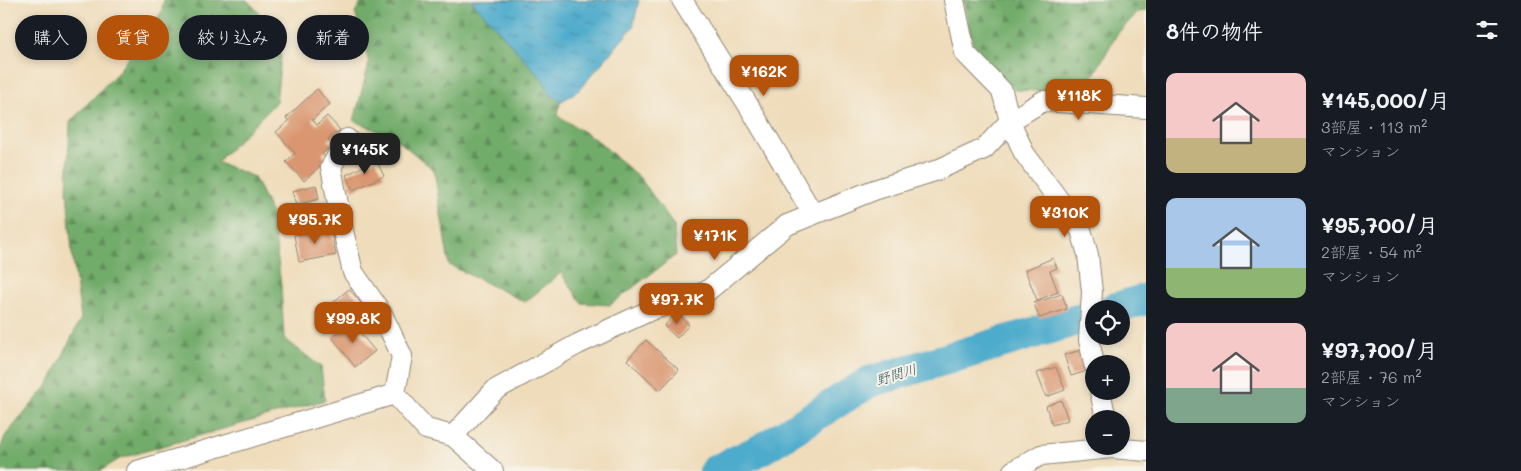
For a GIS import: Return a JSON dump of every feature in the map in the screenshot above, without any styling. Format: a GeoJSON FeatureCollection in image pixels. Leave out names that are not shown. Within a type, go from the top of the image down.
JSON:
{"type":"FeatureCollection","features":[{"type":"Feature","properties":{"kind":"street"},"geometry":{"type":"LineString","coordinates":[[682,0],[750,108],[813,214]]}},
{"type":"Feature","properties":{"kind":"street"},"geometry":{"type":"LineString","coordinates":[[954,0],[965,53],[1002,91],[1010,121],[1024,152],[1081,230],[1088,255],[1092,292],[1089,340],[1092,355]]}},
{"type":"Feature","properties":{"kind":"street"},"geometry":{"type":"LineString","coordinates":[[454,436],[495,390],[578,344],[651,310],[706,292],[787,225],[874,190],[935,172],[984,149],[1010,121],[1043,101],[1146,108]]}},
{"type":"Feature","properties":{"kind":"street"},"geometry":{"type":"LineString","coordinates":[[347,139],[330,167],[353,272],[382,314],[402,356],[395,394]]}},
{"type":"Feature","properties":{"kind":"street"},"geometry":{"type":"LineString","coordinates":[[395,394],[426,429],[454,436],[493,471]]}},
{"type":"Feature","properties":{"kind":"street"},"geometry":{"type":"LineString","coordinates":[[137,471],[395,394]]}},
{"type":"Feature","properties":{"kind":"street"},"geometry":{"type":"LineString","coordinates":[[1130,449],[1146,451]]}},
{"type":"Feature","properties":{"kind":"street"},"geometry":{"type":"LineString","coordinates":[[1013,471],[1041,456],[1085,450]]}},
{"type":"Feature","properties":{"kind":"green space"},"geometry":{"type":"Polygon","coordinates":[[[164,0],[247,0],[261,15],[179,15],[179,60],[281,60],[276,102],[217,162],[254,177],[272,214],[281,285],[284,338],[321,367],[325,400],[121,458],[100,471],[0,471],[0,450],[5,436],[49,384],[81,318],[72,253],[67,191],[70,122],[118,72],[127,60],[169,60],[169,15],[160,15],[164,0]]]}},
{"type":"Feature","properties":{"kind":"green space"},"geometry":{"type":"Polygon","coordinates":[[[363,0],[616,0],[566,64],[558,116],[598,141],[641,179],[674,226],[676,255],[610,305],[582,303],[561,273],[525,302],[449,265],[434,170],[395,138],[354,121],[369,63],[369,15],[356,15],[355,12],[363,0]]]}},
{"type":"Feature","properties":{"kind":"green space"},"geometry":{"type":"Polygon","coordinates":[[[963,0],[1146,0],[1146,11],[1138,12],[1117,34],[1092,78],[1066,92],[1014,90],[974,50],[963,0]]]}},
{"type":"Feature","properties":{"kind":"water"},"geometry":{"type":"Polygon","coordinates":[[[471,0],[639,0],[633,27],[579,90],[562,101],[550,95],[543,80],[471,0]]]}},
{"type":"Feature","properties":{"kind":"building"},"geometry":{"type":"Polygon","coordinates":[[[317,89],[330,104],[312,120],[317,125],[327,116],[340,130],[328,140],[332,145],[322,154],[327,160],[304,181],[286,162],[295,153],[276,132],[289,121],[286,118],[317,89]]]}},
{"type":"Feature","properties":{"kind":"building"},"geometry":{"type":"Polygon","coordinates":[[[376,160],[384,176],[353,190],[346,175],[376,160]]]}},
{"type":"Feature","properties":{"kind":"building"},"geometry":{"type":"Polygon","coordinates":[[[316,185],[319,199],[296,205],[292,191],[316,185]]]}},
{"type":"Feature","properties":{"kind":"building"},"geometry":{"type":"Polygon","coordinates":[[[330,228],[336,255],[299,262],[294,235],[330,228]]]}},
{"type":"Feature","properties":{"kind":"building"},"geometry":{"type":"Polygon","coordinates":[[[1053,258],[1057,268],[1050,271],[1058,292],[1037,300],[1025,270],[1053,258]]]}},
{"type":"Feature","properties":{"kind":"building"},"geometry":{"type":"Polygon","coordinates":[[[349,289],[363,305],[338,327],[324,310],[349,289]]]}},
{"type":"Feature","properties":{"kind":"building"},"geometry":{"type":"Polygon","coordinates":[[[1062,294],[1067,309],[1039,318],[1034,303],[1062,294]]]}},
{"type":"Feature","properties":{"kind":"building"},"geometry":{"type":"Polygon","coordinates":[[[677,312],[689,325],[677,338],[664,326],[677,312]]]}},
{"type":"Feature","properties":{"kind":"building"},"geometry":{"type":"Polygon","coordinates":[[[351,322],[375,351],[355,367],[332,337],[351,322]]]}},
{"type":"Feature","properties":{"kind":"building"},"geometry":{"type":"Polygon","coordinates":[[[646,340],[679,370],[660,390],[627,360],[646,340]]]}},
{"type":"Feature","properties":{"kind":"building"},"geometry":{"type":"Polygon","coordinates":[[[1081,350],[1085,372],[1071,376],[1064,355],[1081,350]]]}},
{"type":"Feature","properties":{"kind":"building"},"geometry":{"type":"Polygon","coordinates":[[[1056,367],[1065,390],[1046,397],[1037,373],[1056,367]]]}},
{"type":"Feature","properties":{"kind":"building"},"geometry":{"type":"Polygon","coordinates":[[[1061,400],[1068,420],[1052,425],[1046,406],[1061,400]]]}},
{"type":"Feature","properties":{"kind":"waterway","name":"野間川"},"geometry":{"type":"LineString","coordinates":[[1130,304],[1146,299]]}},
{"type":"Feature","properties":{"kind":"waterway","name":"野間川"},"geometry":{"type":"LineString","coordinates":[[715,471],[760,450],[869,382],[1085,318]]}}]}
